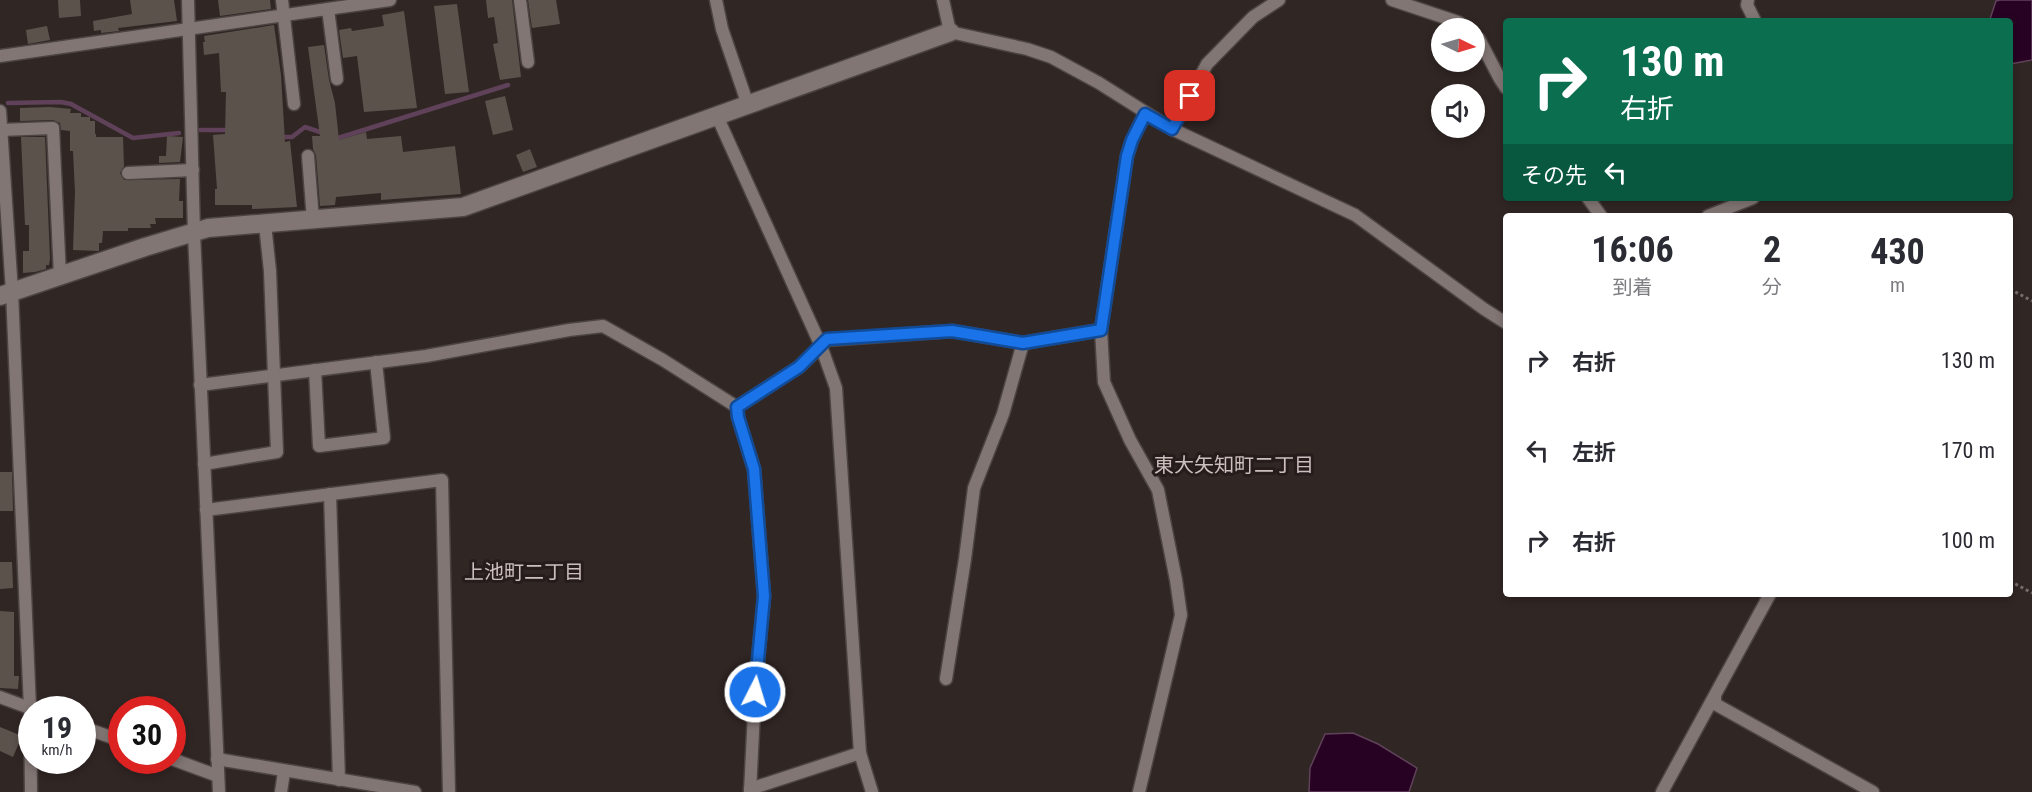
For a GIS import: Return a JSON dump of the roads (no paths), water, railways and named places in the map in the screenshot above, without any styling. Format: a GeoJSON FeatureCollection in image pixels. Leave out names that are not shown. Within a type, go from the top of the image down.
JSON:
{"type":"FeatureCollection","features":[{"type":"Feature","properties":{"kind":"street"},"geometry":{"type":"LineString","coordinates":[[188,0],[194,233],[219,792]]}},
{"type":"Feature","properties":{"kind":"street"},"geometry":{"type":"LineString","coordinates":[[282,0],[294,104]]}},
{"type":"Feature","properties":{"kind":"street"},"geometry":{"type":"LineString","coordinates":[[0,56],[390,0]]}},
{"type":"Feature","properties":{"kind":"street"},"geometry":{"type":"LineString","coordinates":[[520,0],[528,62]]}},
{"type":"Feature","properties":{"kind":"street"},"geometry":{"type":"LineString","coordinates":[[716,0],[722,29],[748,105]]}},
{"type":"Feature","properties":{"kind":"street"},"geometry":{"type":"LineString","coordinates":[[944,0],[950,32]]}},
{"type":"Feature","properties":{"kind":"street"},"geometry":{"type":"LineString","coordinates":[[1172,129],[1207,64],[1253,17],[1279,0]]}},
{"type":"Feature","properties":{"kind":"street"},"geometry":{"type":"LineString","coordinates":[[1392,0],[1446,18]]}},
{"type":"Feature","properties":{"kind":"street"},"geometry":{"type":"LineString","coordinates":[[1748,0],[1747,4],[1754,18]]}},
{"type":"Feature","properties":{"kind":"street"},"geometry":{"type":"LineString","coordinates":[[328,9],[338,79]]}},
{"type":"Feature","properties":{"kind":"street"},"geometry":{"type":"LineString","coordinates":[[6,294],[208,228],[463,207],[950,32],[1027,49],[1051,57],[1099,83],[1172,129],[1355,215],[1503,321]]}},
{"type":"Feature","properties":{"kind":"street"},"geometry":{"type":"LineString","coordinates":[[1485,51],[1503,84]]}},
{"type":"Feature","properties":{"kind":"street"},"geometry":{"type":"LineString","coordinates":[[0,111],[6,294],[31,696]]}},
{"type":"Feature","properties":{"kind":"street"},"geometry":{"type":"LineString","coordinates":[[1139,792],[1180,615],[1176,580],[1158,490],[1130,440],[1104,382],[1101,330],[1127,156],[1145,114]]}},
{"type":"Feature","properties":{"kind":"street"},"geometry":{"type":"LineString","coordinates":[[717,116],[821,346],[836,388],[860,753],[872,792]]}},
{"type":"Feature","properties":{"kind":"street"},"geometry":{"type":"LineString","coordinates":[[0,130],[53,128],[60,276]]}},
{"type":"Feature","properties":{"kind":"street"},"geometry":{"type":"LineString","coordinates":[[308,156],[313,220]]}},
{"type":"Feature","properties":{"kind":"street"},"geometry":{"type":"LineString","coordinates":[[128,173],[193,170]]}},
{"type":"Feature","properties":{"kind":"street"},"geometry":{"type":"LineString","coordinates":[[1715,213],[1745,201]]}},
{"type":"Feature","properties":{"kind":"street"},"geometry":{"type":"LineString","coordinates":[[204,464],[277,452],[270,272],[265,224]]}},
{"type":"Feature","properties":{"kind":"street"},"geometry":{"type":"LineString","coordinates":[[200,385],[426,356],[603,326],[663,360],[737,407]]}},
{"type":"Feature","properties":{"kind":"street"},"geometry":{"type":"LineString","coordinates":[[737,407],[799,367],[827,339],[952,331],[1023,343],[1101,330]]}},
{"type":"Feature","properties":{"kind":"street"},"geometry":{"type":"LineString","coordinates":[[946,679],[974,488],[1001,420],[1023,343]]}},
{"type":"Feature","properties":{"kind":"street"},"geometry":{"type":"LineString","coordinates":[[315,370],[319,446],[384,438],[376,362]]}},
{"type":"Feature","properties":{"kind":"street"},"geometry":{"type":"LineString","coordinates":[[737,407],[754,469],[764,596],[755,692],[750,791],[860,753]]}},
{"type":"Feature","properties":{"kind":"street"},"geometry":{"type":"LineString","coordinates":[[206,510],[442,480],[449,792]]}},
{"type":"Feature","properties":{"kind":"street"},"geometry":{"type":"LineString","coordinates":[[330,494],[339,780]]}},
{"type":"Feature","properties":{"kind":"street"},"geometry":{"type":"LineString","coordinates":[[1662,792],[1715,697],[1765,597]]}},
{"type":"Feature","properties":{"kind":"street"},"geometry":{"type":"LineString","coordinates":[[1715,697],[1715,704],[1873,792]]}},
{"type":"Feature","properties":{"kind":"street"},"geometry":{"type":"LineString","coordinates":[[0,698],[18,704]]}},
{"type":"Feature","properties":{"kind":"street"},"geometry":{"type":"LineString","coordinates":[[217,759],[415,792]]}},
{"type":"Feature","properties":{"kind":"street"},"geometry":{"type":"LineString","coordinates":[[186,764],[218,776]]}},
{"type":"Feature","properties":{"kind":"street"},"geometry":{"type":"LineString","coordinates":[[281,792],[284,771]]}},
{"type":"Feature","properties":{"kind":"street"},"geometry":{"type":"LineString","coordinates":[[31,774],[31,792]]}},
{"type":"Feature","properties":{"kind":"waterway"},"geometry":{"type":"LineString","coordinates":[[334,137],[338,138],[508,85]]}},
{"type":"Feature","properties":{"kind":"waterway"},"geometry":{"type":"LineString","coordinates":[[8,103],[61,102],[71,104],[133,138],[179,133]]}},
{"type":"Feature","properties":{"kind":"waterway"},"geometry":{"type":"LineString","coordinates":[[280,137],[292,137],[305,127],[323,133]]}},
{"type":"Feature","properties":{"kind":"waterway"},"geometry":{"type":"LineString","coordinates":[[200,130],[230,130]]}},
{"type":"Feature","properties":{"kind":"district","name":"東大矢知町二丁目"},"geometry":{"type":"Point","coordinates":[1234,465]}},
{"type":"Feature","properties":{"kind":"district","name":"上池町二丁目"},"geometry":{"type":"Point","coordinates":[524,572]}}]}
